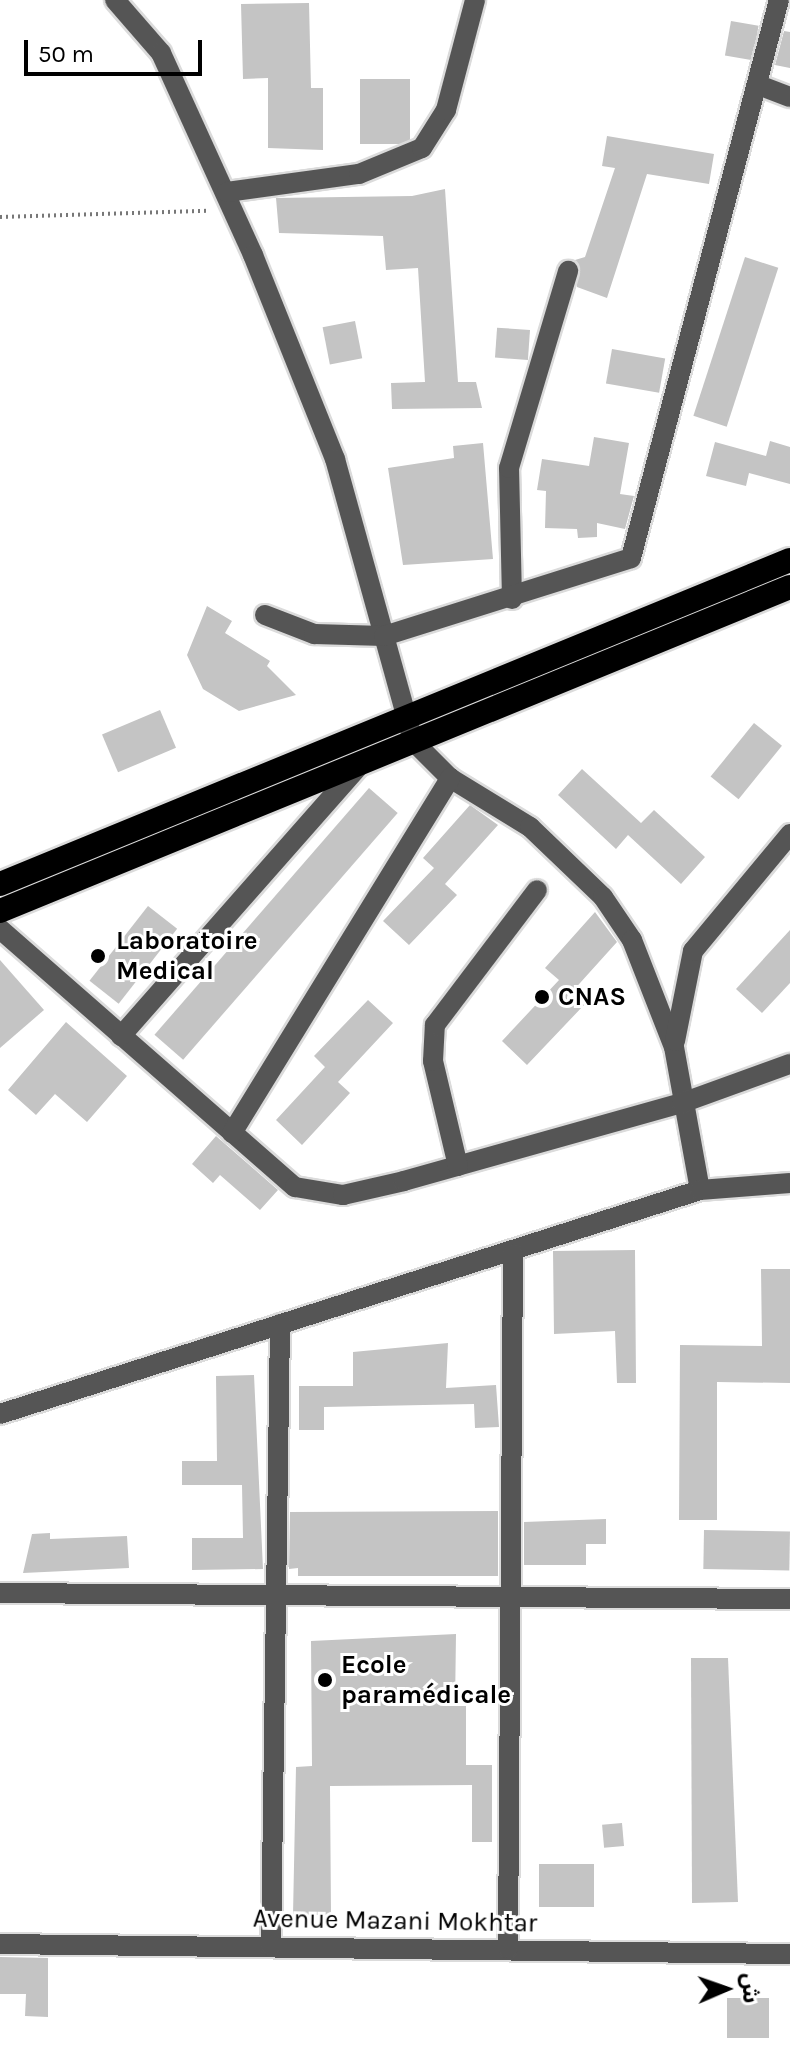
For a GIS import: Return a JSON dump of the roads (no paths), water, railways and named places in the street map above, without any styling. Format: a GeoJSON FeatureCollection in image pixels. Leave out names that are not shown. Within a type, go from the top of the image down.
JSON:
{"type":"FeatureCollection","features":[{"type":"Feature","properties":{"kind":"highway"},"geometry":{"type":"LineString","coordinates":[[0,911],[359,766],[408,730],[790,560]]}},
{"type":"Feature","properties":{"kind":"highway"},"geometry":{"type":"LineString","coordinates":[[0,884],[790,587]]}},
{"type":"Feature","properties":{"kind":"street"},"geometry":{"type":"LineString","coordinates":[[115,0],[161,53],[231,201],[335,459],[408,730],[450,778],[530,827],[603,897],[632,940],[674,1047],[700,1190]]}},
{"type":"Feature","properties":{"kind":"street"},"geometry":{"type":"LineString","coordinates":[[231,201],[359,174],[422,148],[446,110],[475,0]]}},
{"type":"Feature","properties":{"kind":"street"},"geometry":{"type":"LineString","coordinates":[[265,615],[314,634],[384,636],[619,567],[638,546],[761,86],[779,0]]}},
{"type":"Feature","properties":{"kind":"street"},"geometry":{"type":"LineString","coordinates":[[761,86],[790,97]]}},
{"type":"Feature","properties":{"kind":"street"},"geometry":{"type":"LineString","coordinates":[[512,599],[509,468],[568,271]]}},
{"type":"Feature","properties":{"kind":"street"},"geometry":{"type":"LineString","coordinates":[[121,1036],[359,766]]}},
{"type":"Feature","properties":{"kind":"street"},"geometry":{"type":"LineString","coordinates":[[232,1133],[450,778]]}},
{"type":"Feature","properties":{"kind":"street"},"geometry":{"type":"LineString","coordinates":[[674,1047],[693,951],[790,834]]}},
{"type":"Feature","properties":{"kind":"street"},"geometry":{"type":"LineString","coordinates":[[458,1166],[433,1061],[435,1025],[537,890]]}},
{"type":"Feature","properties":{"kind":"street"},"geometry":{"type":"LineString","coordinates":[[0,929],[295,1187],[343,1195],[682,1103],[790,1064]]}},
{"type":"Feature","properties":{"kind":"street"},"geometry":{"type":"LineString","coordinates":[[0,1414],[280,1324],[513,1254],[700,1190],[790,1183]]}},
{"type":"Feature","properties":{"kind":"street"},"geometry":{"type":"LineString","coordinates":[[508,1948],[513,1254]]}},
{"type":"Feature","properties":{"kind":"street"},"geometry":{"type":"LineString","coordinates":[[271,1946],[273,1596],[280,1324]]}},
{"type":"Feature","properties":{"kind":"street"},"geometry":{"type":"LineString","coordinates":[[0,1593],[790,1599]]}},
{"type":"Feature","properties":{"kind":"street","name":"Avenue Mazani Mokhtar"},"geometry":{"type":"LineString","coordinates":[[0,1944],[508,1948],[790,1954]]}},
{"type":"Feature","properties":{"kind":"place","name":"Laboratoire Medical"},"geometry":{"type":"Point","coordinates":[98,956]}},
{"type":"Feature","properties":{"kind":"place","name":"CNAS"},"geometry":{"type":"Point","coordinates":[542,997]}},
{"type":"Feature","properties":{"kind":"place","name":"Ecole paramédicale"},"geometry":{"type":"Point","coordinates":[325,1680]}}]}
